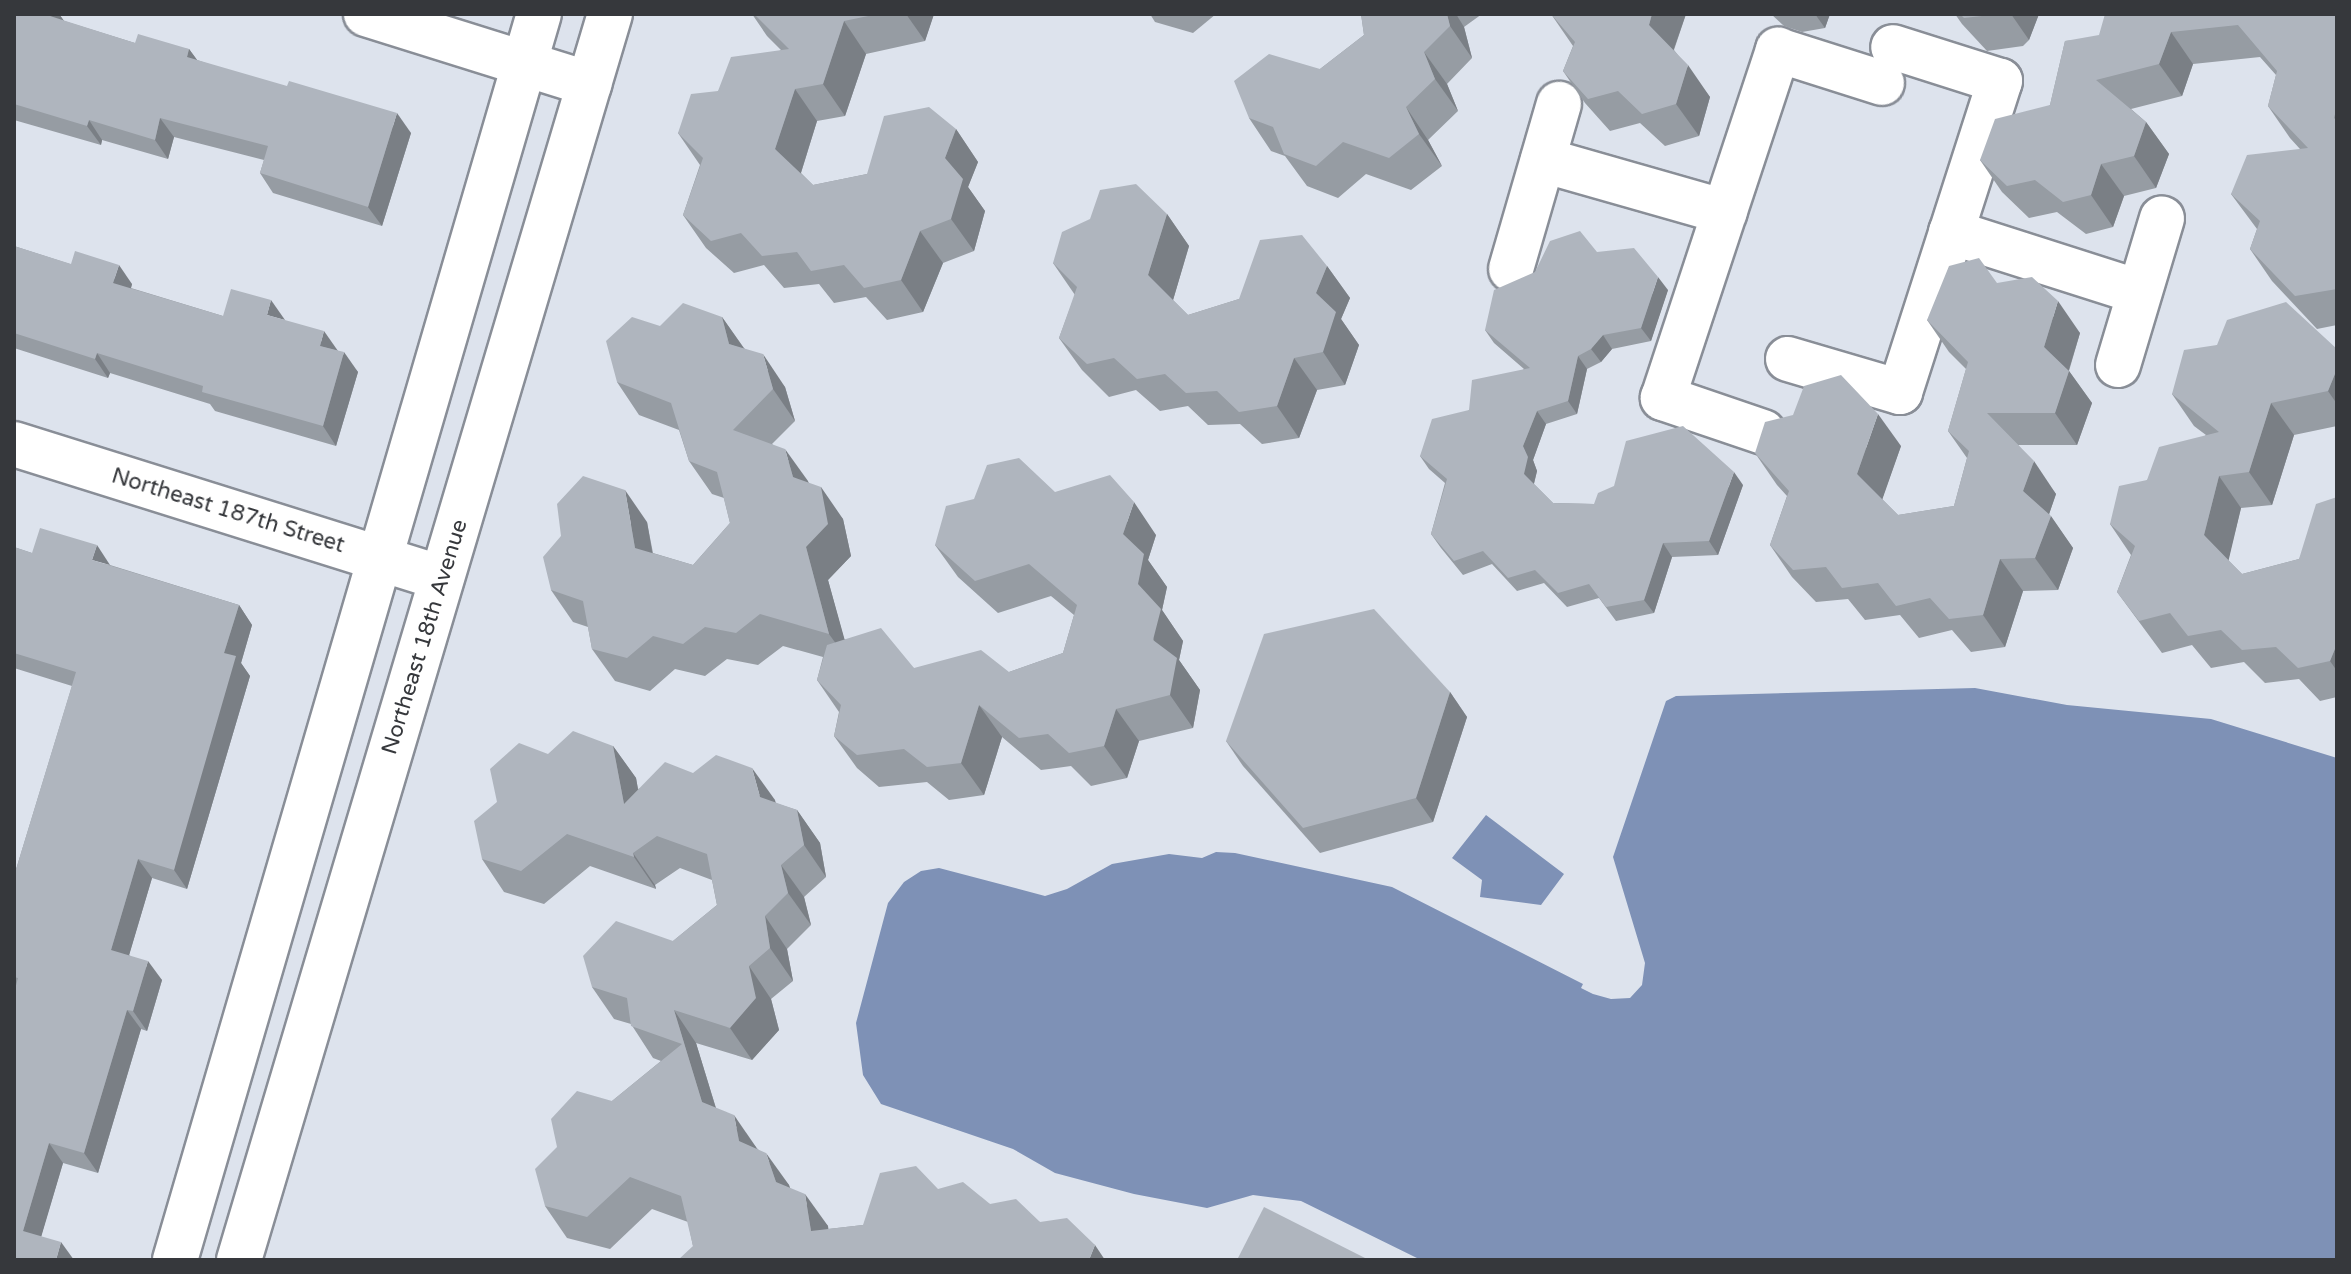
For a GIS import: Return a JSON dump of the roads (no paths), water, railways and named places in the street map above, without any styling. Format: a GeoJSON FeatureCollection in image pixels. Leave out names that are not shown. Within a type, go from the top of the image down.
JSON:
{"type":"FeatureCollection","features":[{"type":"Feature","properties":{"kind":"street"},"geometry":{"type":"LineString","coordinates":[[366,14],[589,84]]}},
{"type":"Feature","properties":{"kind":"street"},"geometry":{"type":"LineString","coordinates":[[175,1260],[539,14]]}},
{"type":"Feature","properties":{"kind":"street","name":"Northeast 18th Avenue"},"geometry":{"type":"LineString","coordinates":[[239,1260],[610,14]]}},
{"type":"Feature","properties":{"kind":"street"},"geometry":{"type":"LineString","coordinates":[[1763,432],[1663,398],[1778,50],[2000,81],[1900,392],[1788,359]]}},
{"type":"Feature","properties":{"kind":"street"},"geometry":{"type":"LineString","coordinates":[[1511,269],[1559,104]]}},
{"type":"Feature","properties":{"kind":"street"},"geometry":{"type":"LineString","coordinates":[[1543,160],[1725,212]]}},
{"type":"Feature","properties":{"kind":"street"},"geometry":{"type":"LineString","coordinates":[[2118,365],[2162,218]]}},
{"type":"Feature","properties":{"kind":"street"},"geometry":{"type":"LineString","coordinates":[[1951,232],[2139,292]]}},
{"type":"Feature","properties":{"kind":"street","name":"Northeast 187th Street"},"geometry":{"type":"LineString","coordinates":[[14,444],[442,578]]}},
{"type":"Feature","properties":{"kind":"street"},"geometry":{"type":"LineString","coordinates":[[198,1185],[256,1201]]}},
{"type":"Feature","properties":{"kind":"water"},"geometry":{"type":"Polygon","coordinates":[[[1975,688],[2067,705],[2211,719],[2337,758],[2337,1260],[1421,1260],[1301,1201],[1253,1195],[1207,1208],[1134,1194],[1055,1173],[1013,1149],[881,1104],[863,1075],[856,1023],[888,903],[904,882],[921,871],[939,868],[1045,896],[1067,889],[1112,864],[1169,854],[1202,858],[1216,852],[1235,853],[1392,887],[1583,984],[1581,988],[1593,994],[1611,999],[1630,998],[1642,985],[1645,963],[1613,857],[1666,701],[1676,696],[1975,688]]]}},
{"type":"Feature","properties":{"kind":"water"},"geometry":{"type":"Polygon","coordinates":[[[1486,815],[1564,874],[1541,905],[1480,897],[1482,880],[1452,858],[1486,815]]]}}]}
